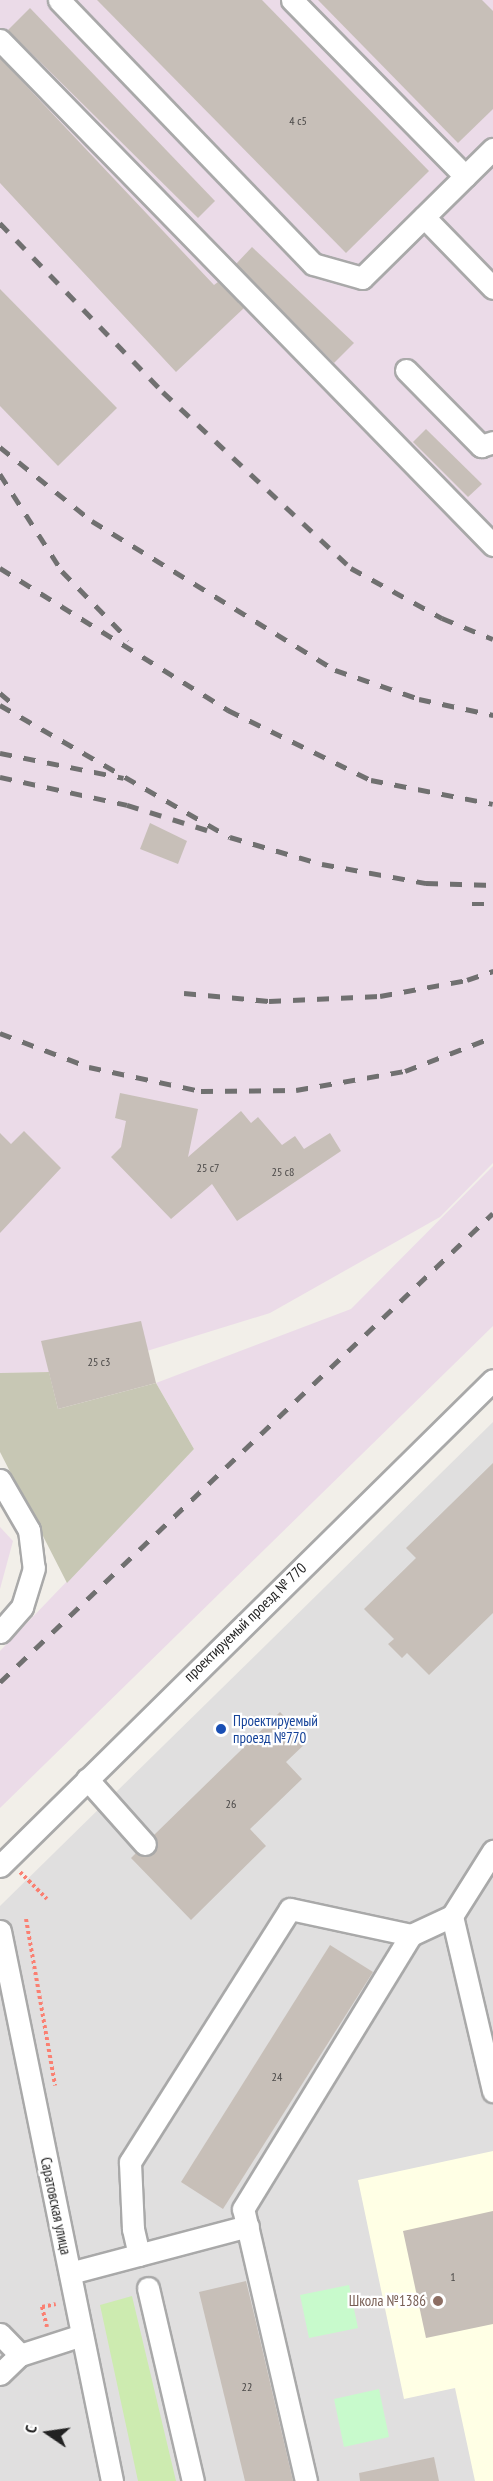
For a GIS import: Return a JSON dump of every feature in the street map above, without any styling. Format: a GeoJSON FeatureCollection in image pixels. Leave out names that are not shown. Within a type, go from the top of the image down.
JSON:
{"type":"FeatureCollection","features":[{"type":"Feature","properties":{"kind":"street"},"geometry":{"type":"LineString","coordinates":[[59,0],[313,264],[362,278],[492,151]]}},
{"type":"Feature","properties":{"kind":"street"},"geometry":{"type":"LineString","coordinates":[[292,0],[465,176]]}},
{"type":"Feature","properties":{"kind":"street"},"geometry":{"type":"LineString","coordinates":[[0,40],[493,544]]}},
{"type":"Feature","properties":{"kind":"street"},"geometry":{"type":"LineString","coordinates":[[424,217],[493,288]]}},
{"type":"Feature","properties":{"kind":"street"},"geometry":{"type":"LineString","coordinates":[[406,370],[481,446],[493,442]]}},
{"type":"Feature","properties":{"kind":"street","name":"проектируемый проезд № 770"},"geometry":{"type":"LineString","coordinates":[[0,1866],[493,1380]]}},
{"type":"Feature","properties":{"kind":"street"},"geometry":{"type":"LineString","coordinates":[[0,1480],[29,1530],[34,1568],[22,1607],[0,1632]]}},
{"type":"Feature","properties":{"kind":"street"},"geometry":{"type":"LineString","coordinates":[[87,1779],[145,1844]]}},
{"type":"Feature","properties":{"kind":"street"},"geometry":{"type":"LineString","coordinates":[[306,2481],[243,2208],[411,1935],[452,1916],[493,1851]]}},
{"type":"Feature","properties":{"kind":"street"},"geometry":{"type":"LineString","coordinates":[[140,2255],[133,2229],[130,2162],[291,1909],[411,1935]]}},
{"type":"Feature","properties":{"kind":"street"},"geometry":{"type":"LineString","coordinates":[[452,1916],[493,2091]]}},
{"type":"Feature","properties":{"kind":"street","name":"Саратовская улица"},"geometry":{"type":"LineString","coordinates":[[0,1930],[112,2481]]}},
{"type":"Feature","properties":{"kind":"street"},"geometry":{"type":"LineString","coordinates":[[69,2273],[248,2226]]}},
{"type":"Feature","properties":{"kind":"street"},"geometry":{"type":"LineString","coordinates":[[148,2288],[193,2481]]}},
{"type":"Feature","properties":{"kind":"street"},"geometry":{"type":"LineString","coordinates":[[0,2334],[20,2355]]}},
{"type":"Feature","properties":{"kind":"street"},"geometry":{"type":"LineString","coordinates":[[0,2374],[20,2355],[82,2335]]}},
{"type":"Feature","properties":{"kind":"shaded area"},"geometry":{"type":"Polygon","coordinates":[[[0,0],[493,0],[493,1163],[440,1217],[270,1313],[79,1372],[0,1373],[0,0]]]}},
{"type":"Feature","properties":{"kind":"shaded area"},"geometry":{"type":"Polygon","coordinates":[[[493,1166],[493,1326],[0,1808],[0,1651],[194,1449],[156,1383],[351,1309],[493,1166]]]}},
{"type":"Feature","properties":{"kind":"shaded area"},"geometry":{"type":"Polygon","coordinates":[[[49,1372],[58,1409],[156,1383],[194,1449],[67,1583],[0,1452],[0,1373],[49,1372]]]}},
{"type":"Feature","properties":{"kind":"shaded area"},"geometry":{"type":"Polygon","coordinates":[[[493,1422],[493,2481],[0,2481],[0,1906],[493,1422]]]}},
{"type":"Feature","properties":{"kind":"shaded area"},"geometry":{"type":"Polygon","coordinates":[[[0,1527],[13,1541],[0,1589],[0,1527]]]}},
{"type":"Feature","properties":{"kind":"shaded area","name":"Школа №1386"},"geometry":{"type":"Polygon","coordinates":[[[493,2151],[493,2481],[475,2481],[455,2388],[404,2399],[358,2180],[493,2151]]]}},
{"type":"Feature","properties":{"kind":"green space"},"geometry":{"type":"Polygon","coordinates":[[[349,2285],[358,2328],[309,2338],[300,2295],[349,2285]]]}},
{"type":"Feature","properties":{"kind":"green space"},"geometry":{"type":"Polygon","coordinates":[[[132,2296],[176,2481],[138,2481],[100,2305],[132,2296]]]}},
{"type":"Feature","properties":{"kind":"green space"},"geometry":{"type":"Polygon","coordinates":[[[379,2389],[389,2437],[344,2447],[334,2399],[379,2389]]]}},
{"type":"Feature","properties":{"kind":"building"},"geometry":{"type":"Polygon","coordinates":[[[97,0],[262,0],[429,171],[346,253],[97,0]]]}},
{"type":"Feature","properties":{"kind":"building"},"geometry":{"type":"Polygon","coordinates":[[[318,0],[482,0],[493,11],[493,109],[458,143],[318,0]]]}},
{"type":"Feature","properties":{"kind":"building"},"geometry":{"type":"Polygon","coordinates":[[[30,8],[215,201],[198,218],[8,30],[30,8]]]}},
{"type":"Feature","properties":{"kind":"building"},"geometry":{"type":"Polygon","coordinates":[[[0,58],[214,285],[218,282],[244,308],[176,372],[0,183],[0,58]]]}},
{"type":"Feature","properties":{"kind":"building"},"geometry":{"type":"Polygon","coordinates":[[[252,247],[354,343],[334,363],[236,264],[252,247]]]}},
{"type":"Feature","properties":{"kind":"building"},"geometry":{"type":"Polygon","coordinates":[[[0,289],[117,408],[58,466],[0,406],[0,289]]]}},
{"type":"Feature","properties":{"kind":"building"},"geometry":{"type":"Polygon","coordinates":[[[426,429],[482,484],[468,497],[413,442],[426,429]]]}},
{"type":"Feature","properties":{"kind":"building"},"geometry":{"type":"Polygon","coordinates":[[[150,823],[187,841],[178,864],[140,849],[150,823]]]}},
{"type":"Feature","properties":{"kind":"building"},"geometry":{"type":"Polygon","coordinates":[[[120,1093],[198,1109],[188,1157],[241,1111],[251,1123],[258,1117],[282,1145],[295,1136],[304,1149],[330,1133],[341,1151],[237,1221],[212,1184],[171,1219],[111,1157],[121,1147],[126,1121],[115,1118],[120,1093]]]}},
{"type":"Feature","properties":{"kind":"building"},"geometry":{"type":"Polygon","coordinates":[[[24,1131],[61,1168],[0,1233],[0,1133],[11,1144],[24,1131]]]}},
{"type":"Feature","properties":{"kind":"building"},"geometry":{"type":"Polygon","coordinates":[[[141,1321],[156,1383],[58,1409],[41,1341],[141,1321]]]}},
{"type":"Feature","properties":{"kind":"building"},"geometry":{"type":"Polygon","coordinates":[[[493,1463],[493,1613],[429,1675],[407,1653],[402,1658],[388,1644],[394,1639],[364,1609],[416,1558],[406,1548],[493,1463]]]}},
{"type":"Feature","properties":{"kind":"building"},"geometry":{"type":"Polygon","coordinates":[[[280,1712],[308,1741],[286,1762],[302,1779],[250,1829],[266,1846],[191,1920],[131,1858],[136,1853],[147,1857],[154,1853],[158,1842],[154,1835],[280,1712]]]}},
{"type":"Feature","properties":{"kind":"building"},"geometry":{"type":"Polygon","coordinates":[[[330,1945],[373,1972],[223,2209],[181,2182],[330,1945]]]}},
{"type":"Feature","properties":{"kind":"building"},"geometry":{"type":"Polygon","coordinates":[[[493,2211],[493,2324],[426,2338],[403,2231],[493,2211]]]}},
{"type":"Feature","properties":{"kind":"building"},"geometry":{"type":"Polygon","coordinates":[[[246,2281],[293,2481],[245,2481],[199,2292],[246,2281]]]}},
{"type":"Feature","properties":{"kind":"building"},"geometry":{"type":"Polygon","coordinates":[[[434,2457],[439,2481],[360,2481],[359,2473],[434,2457]]]}},
{"type":"Feature","properties":{"kind":"railway"},"geometry":{"type":"LineString","coordinates":[[0,223],[163,392],[351,568],[442,618],[493,639]]}},
{"type":"Feature","properties":{"kind":"railway"},"geometry":{"type":"LineString","coordinates":[[0,447],[92,521],[335,670],[419,699],[493,715]]}},
{"type":"Feature","properties":{"kind":"railway"},"geometry":{"type":"LineString","coordinates":[[0,474],[62,571],[129,640]]}},
{"type":"Feature","properties":{"kind":"railway"},"geometry":{"type":"LineString","coordinates":[[0,568],[228,710],[371,780],[493,804]]}},
{"type":"Feature","properties":{"kind":"railway"},"geometry":{"type":"LineString","coordinates":[[0,693],[18,708]]}},
{"type":"Feature","properties":{"kind":"railway"},"geometry":{"type":"LineString","coordinates":[[0,705],[230,837],[322,864],[426,883],[493,885]]}},
{"type":"Feature","properties":{"kind":"railway"},"geometry":{"type":"LineString","coordinates":[[0,753],[124,778]]}},
{"type":"Feature","properties":{"kind":"railway"},"geometry":{"type":"LineString","coordinates":[[0,777],[127,805],[210,831]]}},
{"type":"Feature","properties":{"kind":"railway"},"geometry":{"type":"LineString","coordinates":[[472,904],[493,904]]}},
{"type":"Feature","properties":{"kind":"railway"},"geometry":{"type":"LineString","coordinates":[[184,993],[269,1001],[380,996],[467,980],[493,971]]}},
{"type":"Feature","properties":{"kind":"railway"},"geometry":{"type":"LineString","coordinates":[[0,1033],[89,1067],[201,1091],[296,1090],[405,1071],[493,1037]]}},
{"type":"Feature","properties":{"kind":"railway"},"geometry":{"type":"LineString","coordinates":[[0,1682],[493,1213]]}},
{"type":"Feature","properties":{"kind":"place","name":"Проектируемый проезд №770"},"geometry":{"type":"Point","coordinates":[221,1729]}},
{"type":"Feature","properties":{"kind":"place","name":"Школа №1386"},"geometry":{"type":"Point","coordinates":[438,2301]}}]}
